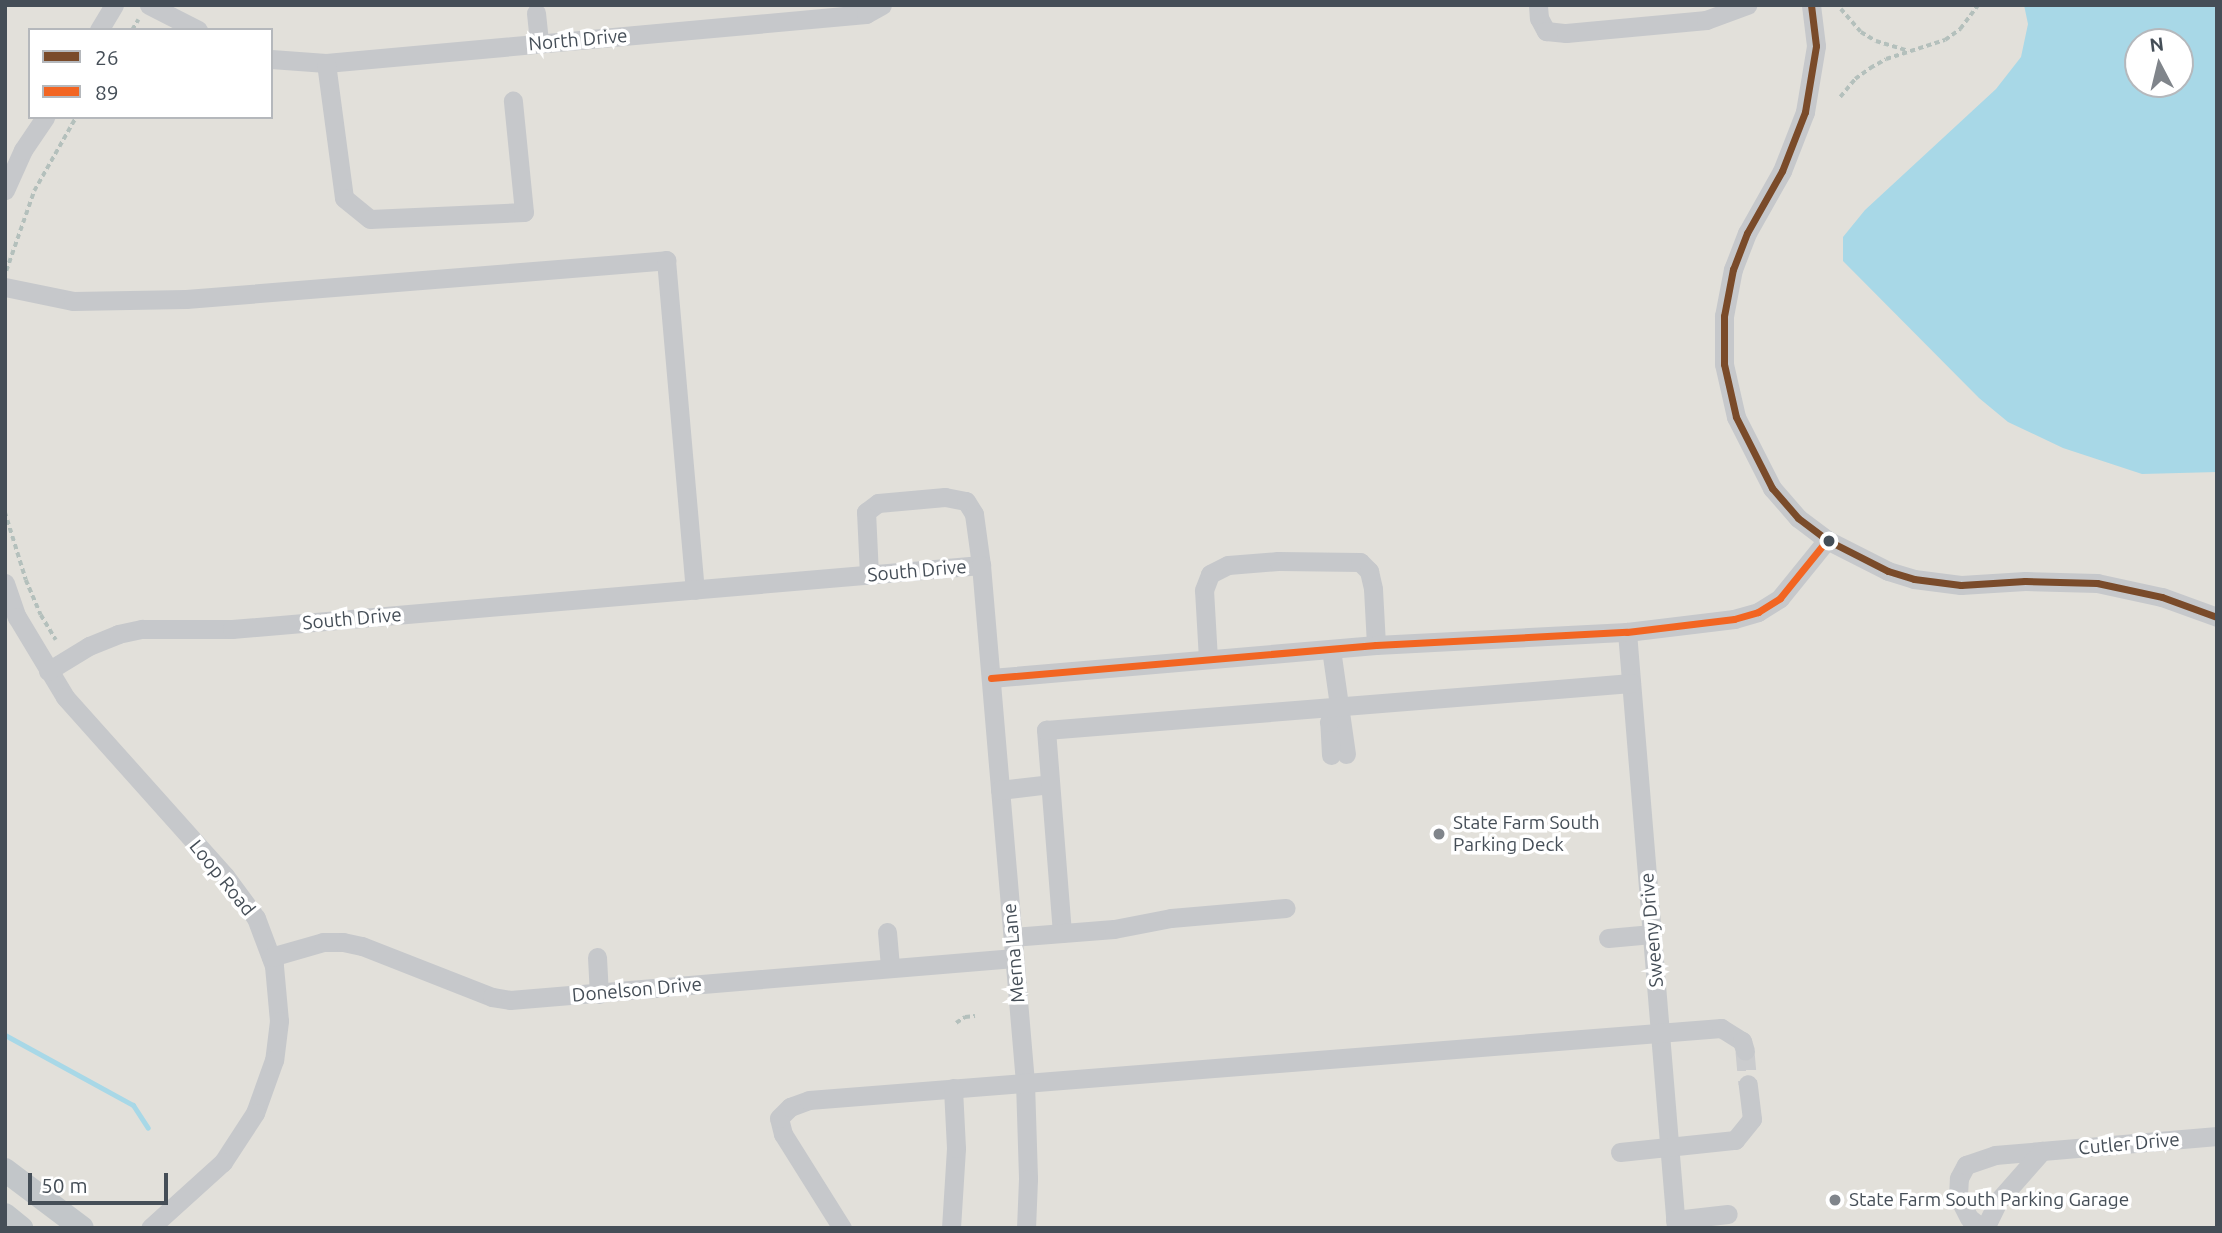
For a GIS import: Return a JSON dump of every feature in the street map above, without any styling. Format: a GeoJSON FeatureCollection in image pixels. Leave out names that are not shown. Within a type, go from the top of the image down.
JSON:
{"type":"FeatureCollection","features":[{"type":"Feature","properties":{"kind":"main road"},"geometry":{"type":"LineString","coordinates":[[5,1170],[82,1228]]}},
{"type":"Feature","properties":{"kind":"main road"},"geometry":{"type":"LineString","coordinates":[[5,1215],[21,1228]]}},
{"type":"Feature","properties":{"kind":"street"},"geometry":{"type":"LineString","coordinates":[[100,28],[114,5]]}},
{"type":"Feature","properties":{"kind":"street"},"geometry":{"type":"LineString","coordinates":[[149,5],[194,28]]}},
{"type":"Feature","properties":{"kind":"street","name":"North Drive"},"geometry":{"type":"LineString","coordinates":[[273,60],[326,63],[866,14],[882,5]]}},
{"type":"Feature","properties":{"kind":"street"},"geometry":{"type":"LineString","coordinates":[[1538,5],[1539,18],[1546,31],[1566,33],[1706,20],[1746,5]]}},
{"type":"Feature","properties":{"kind":"street"},"geometry":{"type":"LineString","coordinates":[[1811,5],[1816,46],[1805,112],[1787,161],[1747,233],[1733,269],[1723,334],[1724,364],[1737,417],[1772,488],[1798,518],[1827,540],[1888,571],[1914,579],[1961,585],[2025,581],[2097,583],[2162,597],[2217,617]]}},
{"type":"Feature","properties":{"kind":"street"},"geometry":{"type":"LineString","coordinates":[[536,13],[539,43]]}},
{"type":"Feature","properties":{"kind":"street"},"geometry":{"type":"LineString","coordinates":[[326,63],[344,198],[370,219],[524,212],[513,101]]}},
{"type":"Feature","properties":{"kind":"street"},"geometry":{"type":"LineString","coordinates":[[5,190],[23,150],[44,119]]}},
{"type":"Feature","properties":{"kind":"street"},"geometry":{"type":"LineString","coordinates":[[5,287],[73,301],[186,299],[666,260],[695,590]]}},
{"type":"Feature","properties":{"kind":"street"},"geometry":{"type":"LineString","coordinates":[[869,575],[866,513],[878,503],[934,498],[966,501],[974,514],[981,565]]}},
{"type":"Feature","properties":{"kind":"street"},"geometry":{"type":"LineString","coordinates":[[991,678],[1376,645],[1627,632],[1734,619],[1758,612],[1789,589],[1827,540]]}},
{"type":"Feature","properties":{"kind":"street"},"geometry":{"type":"LineString","coordinates":[[1209,659],[1204,590],[1210,575],[1228,565],[1278,561],[1360,562],[1368,571],[1373,589],[1376,645]]}},
{"type":"Feature","properties":{"kind":"street","name":"South Drive"},"geometry":{"type":"LineString","coordinates":[[48,671],[89,646],[118,634],[142,629],[232,629],[981,565],[991,678]]}},
{"type":"Feature","properties":{"kind":"street","name":"Loop Road"},"geometry":{"type":"LineString","coordinates":[[5,583],[18,617],[48,671],[84,721],[225,876],[256,918],[271,957],[279,1021],[274,1059],[256,1113],[223,1163],[150,1228]]}},
{"type":"Feature","properties":{"kind":"street","name":"Sweeny Drive"},"geometry":{"type":"LineString","coordinates":[[1627,632],[1676,1224]]}},
{"type":"Feature","properties":{"kind":"street"},"geometry":{"type":"LineString","coordinates":[[1331,649],[1337,707],[1343,722],[1339,754]]}},
{"type":"Feature","properties":{"kind":"street","name":"Merna Lane"},"geometry":{"type":"LineString","coordinates":[[991,678],[1025,1082],[1028,1179],[1026,1228]]}},
{"type":"Feature","properties":{"kind":"street"},"geometry":{"type":"LineString","coordinates":[[1062,933],[1046,730],[1631,683]]}},
{"type":"Feature","properties":{"kind":"street"},"geometry":{"type":"LineString","coordinates":[[1000,790],[1050,784]]}},
{"type":"Feature","properties":{"kind":"street"},"geometry":{"type":"LineString","coordinates":[[1013,937],[1114,929],[1171,918],[1286,908]]}},
{"type":"Feature","properties":{"kind":"street"},"geometry":{"type":"LineString","coordinates":[[887,932],[890,968]]}},
{"type":"Feature","properties":{"kind":"street"},"geometry":{"type":"LineString","coordinates":[[1608,938],[1652,934]]}},
{"type":"Feature","properties":{"kind":"street","name":"Donelson Drive"},"geometry":{"type":"LineString","coordinates":[[271,957],[323,942],[343,942],[362,946],[492,997],[510,1000],[1014,958]]}},
{"type":"Feature","properties":{"kind":"street"},"geometry":{"type":"LineString","coordinates":[[597,957],[599,994]]}},
{"type":"Feature","properties":{"kind":"street"},"geometry":{"type":"LineString","coordinates":[[842,1228],[783,1134],[779,1118],[790,1107],[809,1100],[1721,1028],[1742,1041],[1745,1051]]}},
{"type":"Feature","properties":{"kind":"street"},"geometry":{"type":"LineString","coordinates":[[1620,1152],[1735,1140],[1752,1119],[1748,1084]]}},
{"type":"Feature","properties":{"kind":"street"},"geometry":{"type":"LineString","coordinates":[[951,1228],[956,1148],[953,1088]]}},
{"type":"Feature","properties":{"kind":"street","name":"Cutler Drive"},"geometry":{"type":"LineString","coordinates":[[1984,1228],[1969,1218],[1958,1196],[1959,1178],[1966,1166],[1995,1155],[2217,1136]]}},
{"type":"Feature","properties":{"kind":"street"},"geometry":{"type":"LineString","coordinates":[[1984,1228],[1998,1201],[2042,1151]]}},
{"type":"Feature","properties":{"kind":"street"},"geometry":{"type":"LineString","coordinates":[[1676,1224],[1728,1214]]}},
{"type":"Feature","properties":{"kind":"path"},"geometry":{"type":"LineString","coordinates":[[1840,97],[1870,68],[1945,40],[1960,29],[1978,5]]}},
{"type":"Feature","properties":{"kind":"path"},"geometry":{"type":"LineString","coordinates":[[1841,9],[1861,32],[1876,41],[1910,51]]}},
{"type":"Feature","properties":{"kind":"path"},"geometry":{"type":"LineString","coordinates":[[5,273],[34,191],[75,119]]}},
{"type":"Feature","properties":{"kind":"path"},"geometry":{"type":"LineString","coordinates":[[5,512],[26,580],[41,615],[56,640]]}},
{"type":"Feature","properties":{"kind":"path"},"geometry":{"type":"LineString","coordinates":[[956,1023],[965,1017],[975,1016]]}},
{"type":"Feature","properties":{"kind":"shaded area"},"geometry":{"type":"Polygon","coordinates":[[[5,5],[2217,5],[2217,1228],[5,1228],[5,5]]]}},
{"type":"Feature","properties":{"kind":"water"},"geometry":{"type":"Polygon","coordinates":[[[2024,5],[2217,5],[2217,472],[2142,474],[2063,448],[2008,422],[1979,398],[1843,261],[1843,237],[1865,210],[1996,89],[2021,57],[2028,24],[2024,5]]]}},
{"type":"Feature","properties":{"kind":"waterway"},"geometry":{"type":"LineString","coordinates":[[5,1035],[133,1105],[148,1128]]}},
{"type":"Feature","properties":{"kind":"tunnel"},"geometry":{"type":"LineString","coordinates":[[1745,1051],[1748,1084]]}},
{"type":"Feature","properties":{"kind":"transit line","name":"26"},"geometry":{"type":"LineString","coordinates":[[1811,5],[1816,46],[1805,112],[1782,171],[1747,233],[1733,269],[1724,316],[1724,364],[1736,417],[1772,488],[1798,518],[1827,540],[1888,571],[1914,579],[1961,585],[2025,581],[2097,583],[2162,597],[2217,617]]}},
{"type":"Feature","properties":{"kind":"transit line","name":"89"},"geometry":{"type":"LineString","coordinates":[[991,678],[1376,645],[1627,632],[1734,619],[1758,612],[1780,598],[1827,540]]}},
{"type":"Feature","properties":{"kind":"place","name":"State Farm South Parking Deck"},"geometry":{"type":"Point","coordinates":[1439,834]}},
{"type":"Feature","properties":{"kind":"place","name":"State Farm South Parking Garage"},"geometry":{"type":"Point","coordinates":[1835,1200]}}]}
